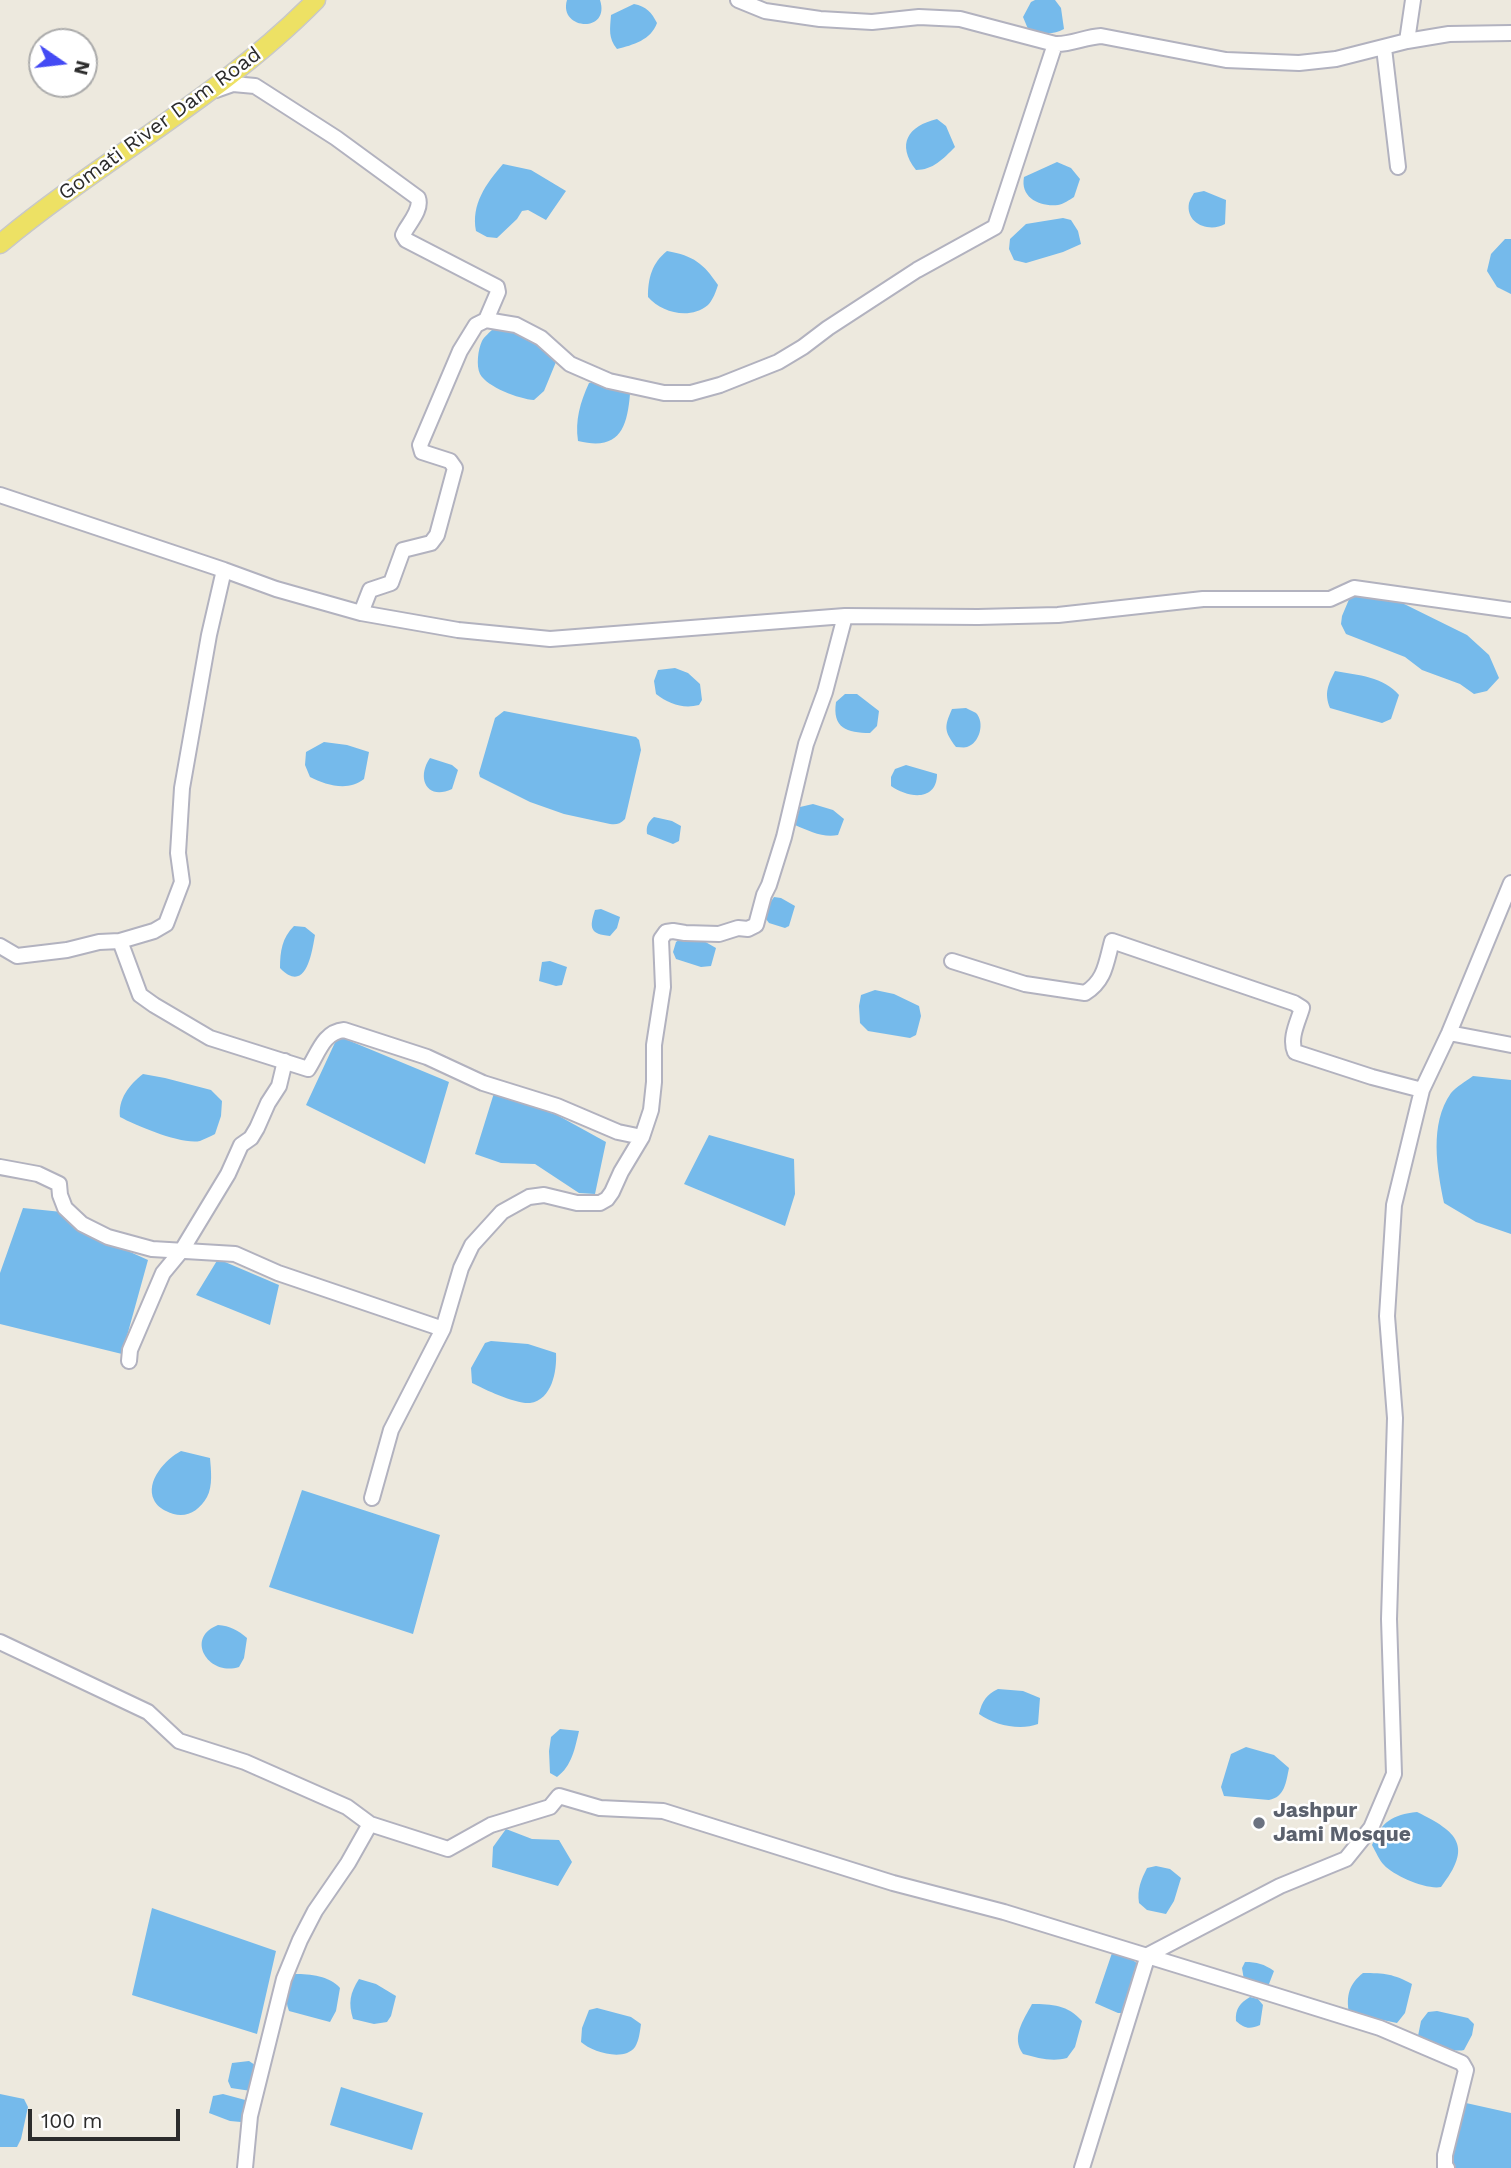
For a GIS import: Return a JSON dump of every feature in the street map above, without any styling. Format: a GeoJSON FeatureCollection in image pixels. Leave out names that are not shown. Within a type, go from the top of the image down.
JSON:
{"type":"FeatureCollection","features":[{"type":"Feature","properties":{"kind":"main road","name":"Gomati River Dam Road"},"geometry":{"type":"LineString","coordinates":[[0,244],[84,179],[208,93],[265,48],[316,0]]}},
{"type":"Feature","properties":{"kind":"street"},"geometry":{"type":"LineString","coordinates":[[738,0],[765,11],[820,19],[872,22],[919,17],[960,19],[1055,44],[1101,36],[1226,60],[1299,63],[1336,59],[1407,41],[1449,34],[1511,33]]}},
{"type":"Feature","properties":{"kind":"street"},"geometry":{"type":"LineString","coordinates":[[1407,41],[1413,0]]}},
{"type":"Feature","properties":{"kind":"street"},"geometry":{"type":"LineString","coordinates":[[485,320],[516,325],[541,338],[570,364],[609,381],[664,393],[691,393],[720,386],[778,362],[916,270],[995,227],[1055,44]]}},
{"type":"Feature","properties":{"kind":"street"},"geometry":{"type":"LineString","coordinates":[[1384,48],[1398,167]]}},
{"type":"Feature","properties":{"kind":"street"},"geometry":{"type":"LineString","coordinates":[[208,93],[233,84],[255,86],[336,138],[418,198],[419,207],[405,231],[405,240],[497,287],[498,292],[485,320],[476,325],[460,351],[420,445],[422,452],[450,461],[455,467],[437,535],[432,543],[403,550],[391,583],[370,590],[361,613]]}},
{"type":"Feature","properties":{"kind":"street"},"geometry":{"type":"LineString","coordinates":[[0,495],[276,589],[361,613],[458,631],[550,639],[845,616],[1058,615],[1203,599],[1330,599],[1354,588],[1511,610]]}},
{"type":"Feature","properties":{"kind":"street"},"geometry":{"type":"LineString","coordinates":[[0,946],[17,956],[67,950],[99,942],[120,941],[154,931],[166,924],[182,882],[178,853],[182,788],[209,635],[224,570]]}},
{"type":"Feature","properties":{"kind":"street"},"geometry":{"type":"LineString","coordinates":[[372,1498],[391,1430],[443,1329],[460,1268],[472,1245],[502,1212],[529,1197],[544,1195],[578,1203],[600,1203],[607,1199],[642,1138],[651,1110],[654,1082],[654,1045],[663,987],[661,939],[666,932],[673,930],[719,934],[756,925],[784,837],[806,744],[825,692],[845,616]]}},
{"type":"Feature","properties":{"kind":"street"},"geometry":{"type":"LineString","coordinates":[[1082,2168],[1148,1955],[1280,1886],[1346,1859],[1371,1828],[1394,1774],[1389,1619],[1395,1418],[1387,1316],[1394,1205],[1422,1090],[1511,883]]}},
{"type":"Feature","properties":{"kind":"street"},"geometry":{"type":"LineString","coordinates":[[120,941],[140,995],[210,1038],[308,1069],[315,1054],[329,1036],[344,1030],[427,1057],[483,1083],[557,1106],[618,1132],[642,1138]]}},
{"type":"Feature","properties":{"kind":"street"},"geometry":{"type":"LineString","coordinates":[[953,961],[1025,984],[1085,993],[1096,986],[1103,973],[1112,941],[1294,1003],[1303,1008],[1293,1038],[1295,1052],[1422,1090]]}},
{"type":"Feature","properties":{"kind":"street"},"geometry":{"type":"LineString","coordinates":[[1449,1032],[1511,1045]]}},
{"type":"Feature","properties":{"kind":"street"},"geometry":{"type":"LineString","coordinates":[[129,1362],[130,1350],[163,1273],[182,1250],[228,1174],[241,1145],[251,1138],[257,1128],[279,1086],[285,1061]]}},
{"type":"Feature","properties":{"kind":"street"},"geometry":{"type":"LineString","coordinates":[[0,1167],[38,1174],[59,1184],[65,1209],[82,1224],[108,1237],[152,1250],[235,1254],[278,1273],[443,1329]]}},
{"type":"Feature","properties":{"kind":"street"},"geometry":{"type":"LineString","coordinates":[[0,1642],[148,1712],[179,1741],[245,1762],[346,1807],[370,1824],[448,1849],[491,1825],[550,1807],[559,1796],[600,1808],[663,1811],[893,1883],[1004,1912],[1148,1955],[1380,2028],[1462,2063],[1466,2070],[1446,2155],[1447,2168]]}},
{"type":"Feature","properties":{"kind":"street"},"geometry":{"type":"LineString","coordinates":[[245,2168],[250,2116],[284,1979],[315,1911],[348,1863],[370,1824]]}},
{"type":"Feature","properties":{"kind":"water"},"geometry":{"type":"Polygon","coordinates":[[[567,0],[600,0],[601,11],[598,19],[592,23],[576,22],[566,10],[567,0]]]}},
{"type":"Feature","properties":{"kind":"water"},"geometry":{"type":"Polygon","coordinates":[[[1055,0],[1061,8],[1064,29],[1042,33],[1028,29],[1023,17],[1031,2],[1055,0]]]}},
{"type":"Feature","properties":{"kind":"water"},"geometry":{"type":"Polygon","coordinates":[[[634,4],[648,10],[657,23],[646,38],[617,49],[611,37],[611,15],[634,4]]]}},
{"type":"Feature","properties":{"kind":"water"},"geometry":{"type":"Polygon","coordinates":[[[937,119],[946,126],[955,147],[933,166],[916,170],[907,152],[908,137],[919,126],[937,119]]]}},
{"type":"Feature","properties":{"kind":"water"},"geometry":{"type":"Polygon","coordinates":[[[1057,162],[1071,168],[1080,179],[1074,197],[1058,205],[1038,203],[1025,191],[1024,177],[1057,162]]]}},
{"type":"Feature","properties":{"kind":"water"},"geometry":{"type":"Polygon","coordinates":[[[503,164],[531,170],[566,191],[546,220],[528,210],[522,211],[497,238],[487,237],[476,231],[476,212],[481,195],[503,164]]]}},
{"type":"Feature","properties":{"kind":"water"},"geometry":{"type":"Polygon","coordinates":[[[1204,191],[1226,200],[1225,224],[1206,227],[1191,216],[1189,203],[1194,193],[1204,191]]]}},
{"type":"Feature","properties":{"kind":"water"},"geometry":{"type":"Polygon","coordinates":[[[1063,218],[1071,220],[1078,231],[1081,244],[1026,263],[1014,260],[1009,249],[1010,239],[1026,224],[1063,218]]]}},
{"type":"Feature","properties":{"kind":"water"},"geometry":{"type":"Polygon","coordinates":[[[1505,239],[1511,239],[1511,294],[1497,287],[1487,271],[1491,254],[1505,239]]]}},
{"type":"Feature","properties":{"kind":"water"},"geometry":{"type":"Polygon","coordinates":[[[667,251],[691,258],[713,277],[718,285],[713,298],[701,310],[685,313],[668,311],[648,297],[652,271],[667,251]]]}},
{"type":"Feature","properties":{"kind":"water"},"geometry":{"type":"Polygon","coordinates":[[[511,328],[545,344],[556,362],[544,391],[534,400],[496,388],[484,379],[479,371],[479,353],[483,339],[493,329],[511,328]]]}},
{"type":"Feature","properties":{"kind":"water"},"geometry":{"type":"Polygon","coordinates":[[[589,383],[602,383],[630,394],[623,427],[612,440],[603,443],[578,441],[579,412],[589,383]]]}},
{"type":"Feature","properties":{"kind":"water"},"geometry":{"type":"Polygon","coordinates":[[[1357,594],[1390,597],[1467,635],[1489,655],[1499,678],[1487,691],[1474,694],[1460,684],[1422,670],[1405,657],[1346,634],[1341,624],[1342,616],[1350,597],[1357,594]]]}},
{"type":"Feature","properties":{"kind":"water"},"geometry":{"type":"Polygon","coordinates":[[[675,668],[688,673],[700,684],[702,700],[699,705],[676,705],[656,694],[654,681],[658,670],[675,668]]]}},
{"type":"Feature","properties":{"kind":"water"},"geometry":{"type":"Polygon","coordinates":[[[1335,671],[1370,678],[1393,689],[1399,695],[1391,719],[1382,723],[1330,708],[1328,689],[1335,671]]]}},
{"type":"Feature","properties":{"kind":"water"},"geometry":{"type":"Polygon","coordinates":[[[845,694],[857,694],[879,711],[877,726],[870,733],[854,732],[839,723],[835,711],[836,702],[845,694]]]}},
{"type":"Feature","properties":{"kind":"water"},"geometry":{"type":"Polygon","coordinates":[[[966,708],[979,717],[980,732],[971,745],[956,747],[947,733],[948,720],[952,709],[966,708]]]}},
{"type":"Feature","properties":{"kind":"water"},"geometry":{"type":"Polygon","coordinates":[[[504,711],[636,737],[641,750],[625,819],[612,824],[564,814],[530,802],[480,777],[495,718],[504,711]]]}},
{"type":"Feature","properties":{"kind":"water"},"geometry":{"type":"Polygon","coordinates":[[[324,742],[369,752],[364,779],[344,786],[330,785],[310,777],[305,765],[306,752],[324,742]]]}},
{"type":"Feature","properties":{"kind":"water"},"geometry":{"type":"Polygon","coordinates":[[[430,758],[452,765],[458,770],[452,789],[436,792],[426,786],[424,773],[430,758]]]}},
{"type":"Feature","properties":{"kind":"water"},"geometry":{"type":"Polygon","coordinates":[[[906,765],[937,774],[932,789],[927,793],[913,795],[891,786],[895,769],[906,765]]]}},
{"type":"Feature","properties":{"kind":"water"},"geometry":{"type":"Polygon","coordinates":[[[813,804],[833,810],[844,819],[838,835],[821,835],[795,825],[800,807],[813,804]]]}},
{"type":"Feature","properties":{"kind":"water"},"geometry":{"type":"Polygon","coordinates":[[[654,817],[681,826],[679,841],[673,844],[647,834],[648,824],[654,817]]]}},
{"type":"Feature","properties":{"kind":"water"},"geometry":{"type":"Polygon","coordinates":[[[774,897],[795,906],[789,926],[785,928],[769,923],[766,919],[774,897]]]}},
{"type":"Feature","properties":{"kind":"water"},"geometry":{"type":"Polygon","coordinates":[[[601,909],[620,917],[617,928],[610,936],[598,934],[592,926],[595,910],[601,909]]]}},
{"type":"Feature","properties":{"kind":"water"},"geometry":{"type":"Polygon","coordinates":[[[294,926],[305,927],[315,935],[306,968],[296,977],[280,968],[282,945],[294,926]]]}},
{"type":"Feature","properties":{"kind":"water"},"geometry":{"type":"Polygon","coordinates":[[[682,938],[702,940],[716,948],[711,966],[701,967],[676,959],[673,952],[676,942],[682,938]]]}},
{"type":"Feature","properties":{"kind":"water"},"geometry":{"type":"Polygon","coordinates":[[[550,961],[567,967],[562,985],[539,981],[542,962],[550,961]]]}},
{"type":"Feature","properties":{"kind":"water"},"geometry":{"type":"Polygon","coordinates":[[[875,990],[894,994],[919,1006],[921,1016],[916,1035],[910,1038],[868,1031],[860,1023],[861,995],[875,990]]]}},
{"type":"Feature","properties":{"kind":"water"},"geometry":{"type":"Polygon","coordinates":[[[338,1036],[449,1082],[425,1164],[306,1105],[338,1036]]]}},
{"type":"Feature","properties":{"kind":"water"},"geometry":{"type":"Polygon","coordinates":[[[143,1074],[211,1090],[222,1101],[221,1116],[215,1134],[200,1141],[182,1140],[148,1130],[120,1117],[125,1093],[143,1074]]]}},
{"type":"Feature","properties":{"kind":"water"},"geometry":{"type":"Polygon","coordinates":[[[1473,1076],[1511,1080],[1511,1234],[1476,1222],[1444,1203],[1437,1161],[1440,1118],[1451,1093],[1473,1076]]]}},
{"type":"Feature","properties":{"kind":"water"},"geometry":{"type":"Polygon","coordinates":[[[494,1093],[557,1115],[606,1142],[595,1194],[579,1193],[535,1164],[501,1163],[475,1154],[494,1093]]]}},
{"type":"Feature","properties":{"kind":"water"},"geometry":{"type":"Polygon","coordinates":[[[709,1135],[794,1159],[795,1194],[785,1226],[684,1184],[709,1135]]]}},
{"type":"Feature","properties":{"kind":"water"},"geometry":{"type":"Polygon","coordinates":[[[23,1208],[62,1212],[79,1229],[148,1260],[122,1354],[0,1324],[0,1273],[23,1208]]]}},
{"type":"Feature","properties":{"kind":"water"},"geometry":{"type":"Polygon","coordinates":[[[218,1259],[279,1285],[270,1325],[196,1295],[218,1259]]]}},
{"type":"Feature","properties":{"kind":"water"},"geometry":{"type":"Polygon","coordinates":[[[491,1341],[528,1344],[556,1353],[554,1376],[548,1391],[537,1401],[524,1403],[472,1383],[471,1368],[485,1343],[491,1341]]]}},
{"type":"Feature","properties":{"kind":"water"},"geometry":{"type":"Polygon","coordinates":[[[181,1451],[210,1458],[211,1478],[209,1493],[203,1503],[195,1511],[178,1515],[159,1507],[152,1493],[152,1485],[158,1471],[181,1451]]]}},
{"type":"Feature","properties":{"kind":"water"},"geometry":{"type":"Polygon","coordinates":[[[302,1490],[440,1535],[413,1634],[269,1587],[302,1490]]]}},
{"type":"Feature","properties":{"kind":"water"},"geometry":{"type":"Polygon","coordinates":[[[218,1625],[234,1629],[247,1638],[244,1658],[239,1667],[228,1669],[218,1666],[204,1655],[203,1638],[218,1625]]]}},
{"type":"Feature","properties":{"kind":"water"},"geometry":{"type":"Polygon","coordinates":[[[998,1689],[1023,1691],[1040,1698],[1038,1724],[1007,1726],[979,1714],[986,1698],[998,1689]]]}},
{"type":"Feature","properties":{"kind":"water"},"geometry":{"type":"Polygon","coordinates":[[[560,1729],[579,1731],[569,1762],[557,1777],[550,1773],[549,1751],[551,1737],[560,1729]]]}},
{"type":"Feature","properties":{"kind":"water"},"geometry":{"type":"Polygon","coordinates":[[[1246,1747],[1274,1755],[1289,1768],[1284,1788],[1278,1796],[1269,1800],[1224,1796],[1221,1787],[1231,1754],[1246,1747]]]}},
{"type":"Feature","properties":{"kind":"water"},"geometry":{"type":"Polygon","coordinates":[[[1417,1812],[1443,1826],[1456,1842],[1457,1861],[1441,1887],[1419,1884],[1395,1873],[1382,1863],[1372,1845],[1380,1830],[1394,1817],[1417,1812]]]}},
{"type":"Feature","properties":{"kind":"water"},"geometry":{"type":"Polygon","coordinates":[[[506,1829],[532,1839],[559,1840],[572,1862],[558,1886],[492,1867],[493,1847],[506,1829]]]}},
{"type":"Feature","properties":{"kind":"water"},"geometry":{"type":"Polygon","coordinates":[[[1156,1866],[1170,1869],[1181,1878],[1174,1901],[1166,1914],[1147,1910],[1139,1903],[1139,1889],[1145,1872],[1147,1868],[1156,1866]]]}},
{"type":"Feature","properties":{"kind":"water"},"geometry":{"type":"Polygon","coordinates":[[[152,1908],[276,1951],[257,2034],[132,1995],[152,1908]]]}},
{"type":"Feature","properties":{"kind":"water"},"geometry":{"type":"Polygon","coordinates":[[[1112,1953],[1127,1956],[1141,1966],[1126,2013],[1118,2013],[1095,2003],[1112,1953]]]}},
{"type":"Feature","properties":{"kind":"water"},"geometry":{"type":"Polygon","coordinates":[[[1245,1962],[1260,1964],[1274,1971],[1269,1984],[1265,1986],[1244,1980],[1242,1968],[1245,1962]]]}},
{"type":"Feature","properties":{"kind":"water"},"geometry":{"type":"Polygon","coordinates":[[[1363,1973],[1389,1975],[1412,1984],[1405,2013],[1397,2023],[1349,2013],[1350,1991],[1363,1973]]]}},
{"type":"Feature","properties":{"kind":"water"},"geometry":{"type":"Polygon","coordinates":[[[295,1974],[325,1978],[340,1988],[336,2011],[330,2022],[289,2011],[287,1992],[295,1974]]]}},
{"type":"Feature","properties":{"kind":"water"},"geometry":{"type":"Polygon","coordinates":[[[359,1979],[376,1984],[396,1996],[387,2022],[374,2024],[353,2019],[351,1998],[359,1979]]]}},
{"type":"Feature","properties":{"kind":"water"},"geometry":{"type":"Polygon","coordinates":[[[1250,1997],[1258,1999],[1263,2005],[1260,2025],[1250,2028],[1236,2021],[1236,2013],[1250,1997]]]}},
{"type":"Feature","properties":{"kind":"water"},"geometry":{"type":"Polygon","coordinates":[[[1032,2004],[1059,2007],[1082,2021],[1075,2047],[1067,2058],[1050,2060],[1023,2054],[1018,2035],[1032,2004]]]}},
{"type":"Feature","properties":{"kind":"water"},"geometry":{"type":"Polygon","coordinates":[[[597,2008],[631,2017],[641,2024],[637,2042],[630,2052],[608,2054],[581,2042],[582,2028],[589,2010],[597,2008]]]}},
{"type":"Feature","properties":{"kind":"water"},"geometry":{"type":"Polygon","coordinates":[[[1437,2011],[1468,2018],[1474,2024],[1464,2050],[1440,2047],[1418,2036],[1421,2021],[1428,2012],[1437,2011]]]}},
{"type":"Feature","properties":{"kind":"water"},"geometry":{"type":"Polygon","coordinates":[[[249,2061],[258,2067],[251,2091],[231,2088],[228,2081],[232,2063],[249,2061]]]}},
{"type":"Feature","properties":{"kind":"water"},"geometry":{"type":"Polygon","coordinates":[[[341,2087],[423,2113],[412,2150],[330,2125],[341,2087]]]}},
{"type":"Feature","properties":{"kind":"water"},"geometry":{"type":"Polygon","coordinates":[[[0,2094],[24,2099],[28,2107],[17,2147],[0,2147],[0,2094]]]}},
{"type":"Feature","properties":{"kind":"water"},"geometry":{"type":"Polygon","coordinates":[[[223,2094],[249,2101],[241,2122],[209,2113],[213,2096],[223,2094]]]}},
{"type":"Feature","properties":{"kind":"water"},"geometry":{"type":"Polygon","coordinates":[[[1466,2103],[1511,2113],[1511,2168],[1452,2168],[1452,2143],[1466,2103]]]}},
{"type":"Feature","properties":{"kind":"place","name":"Jashpur Jami Mosque"},"geometry":{"type":"Point","coordinates":[1259,1823]}}]}
